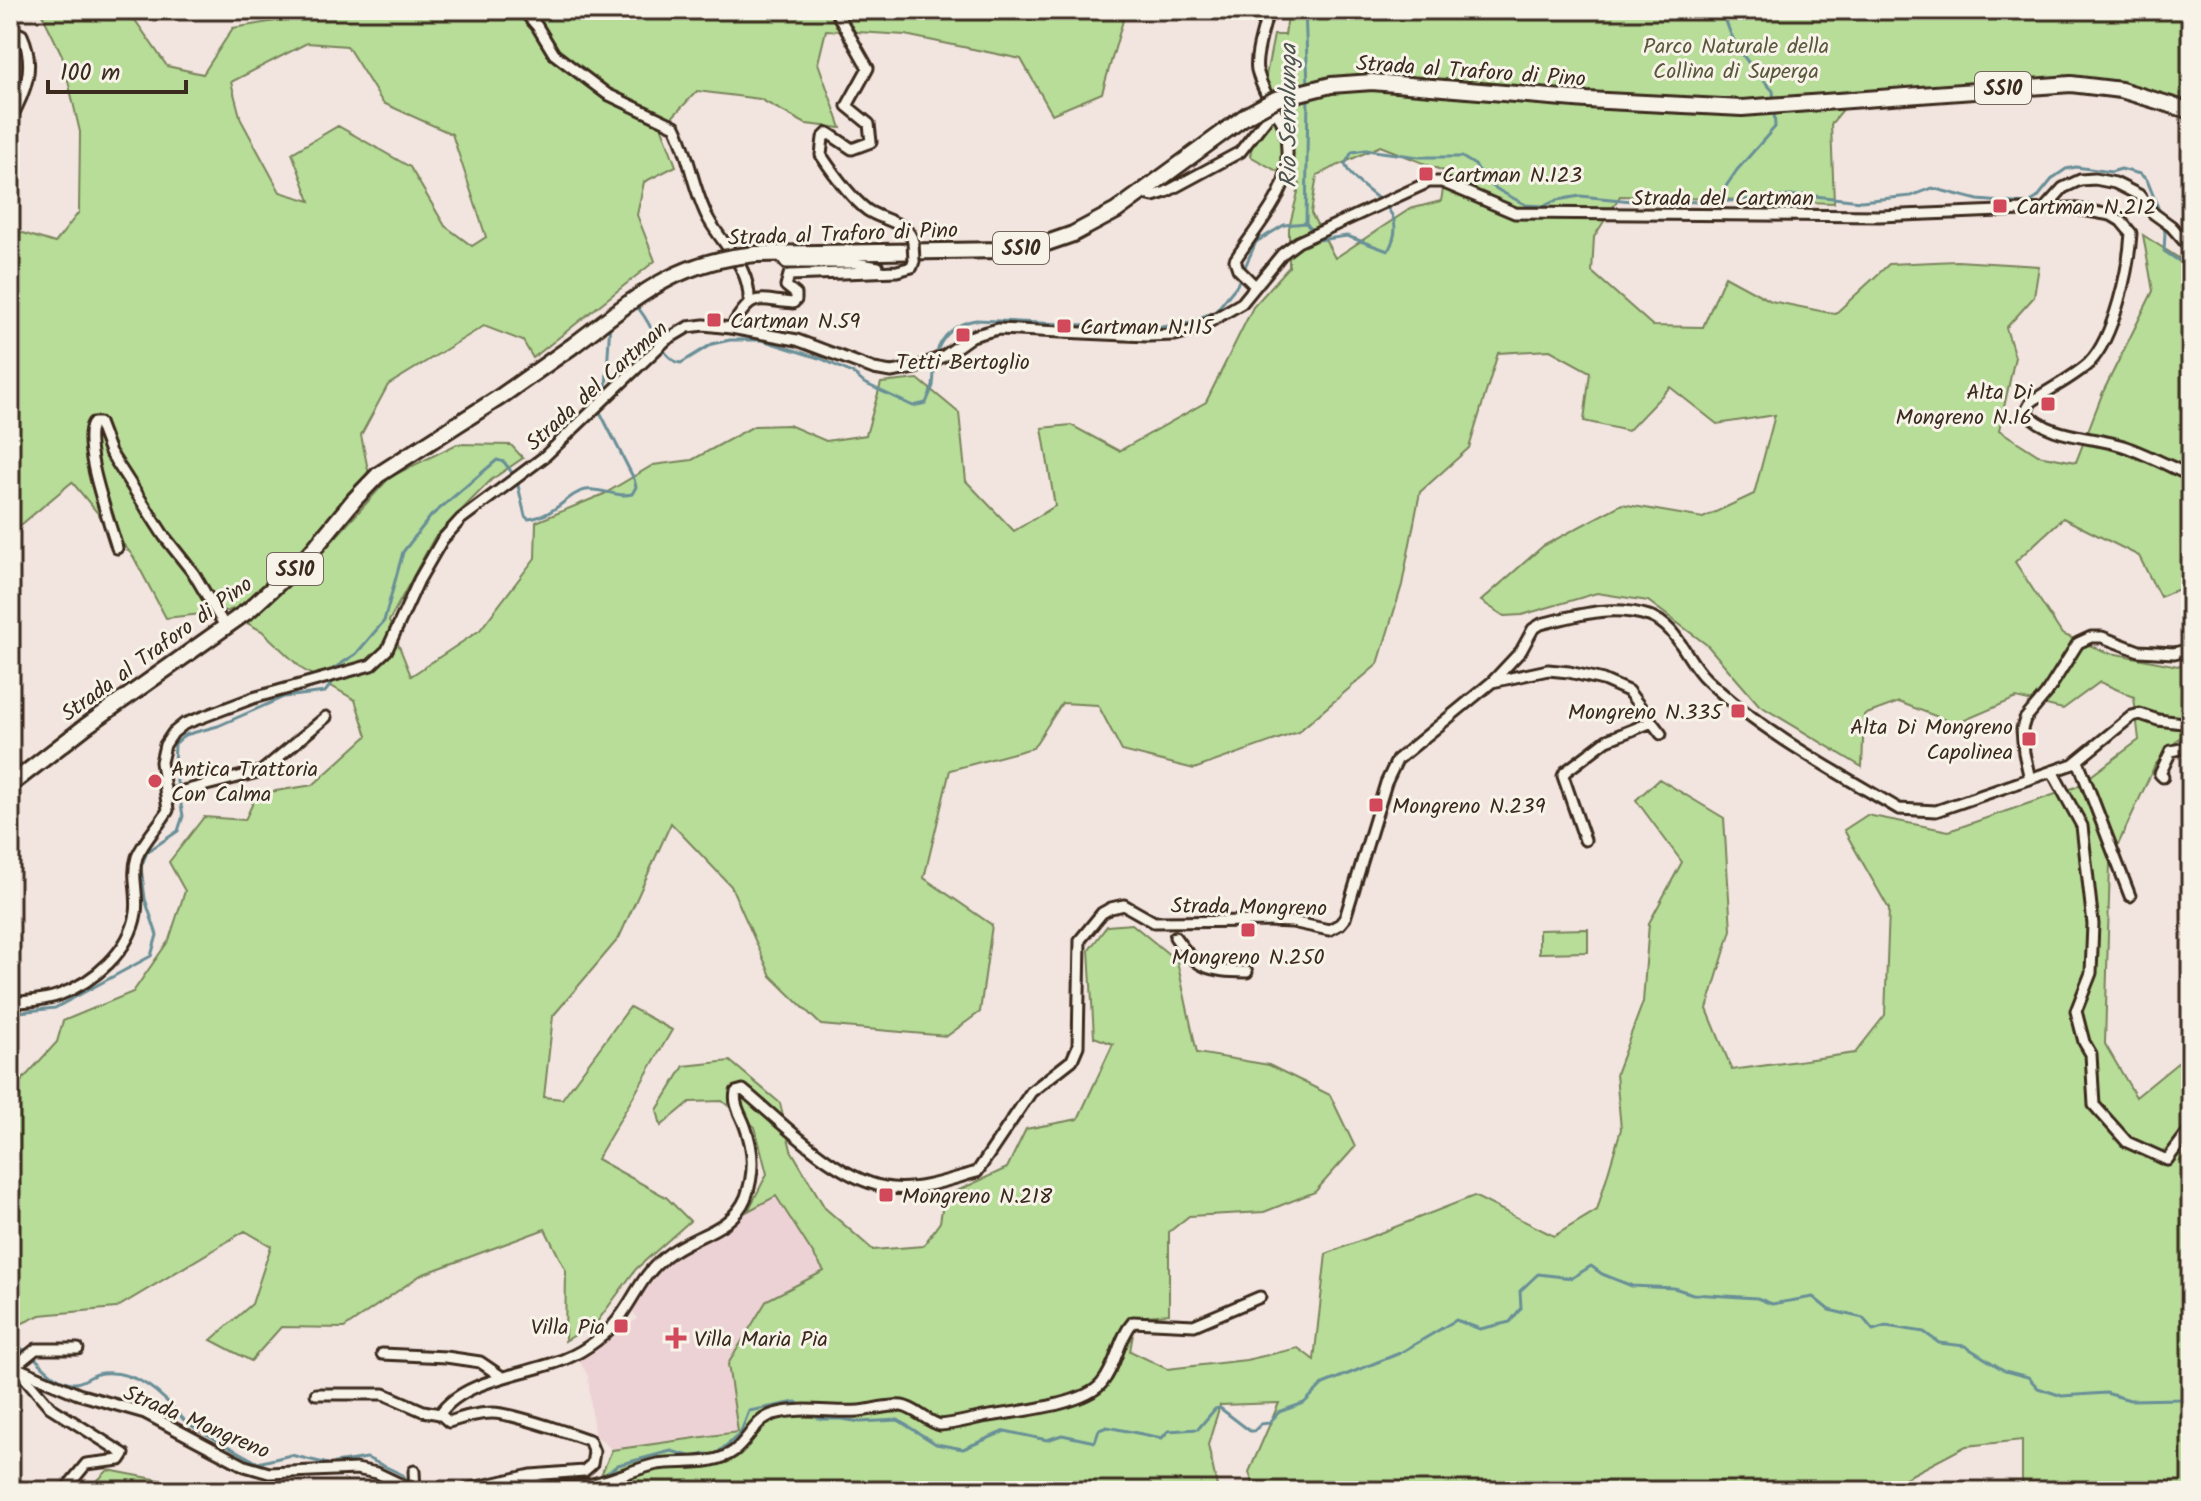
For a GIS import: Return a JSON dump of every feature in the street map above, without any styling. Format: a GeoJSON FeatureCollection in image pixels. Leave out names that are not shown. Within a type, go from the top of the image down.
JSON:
{"type":"FeatureCollection","features":[{"type":"Feature","properties":{"kind":"main road","name":"Strada al Traforo di Pino"},"geometry":{"type":"LineString","coordinates":[[10,785],[86,726],[226,628],[308,556],[378,475],[500,397],[641,294],[681,270],[723,257],[1026,248],[1095,224],[1247,115],[1276,99],[1331,85],[1372,82],[1587,100],[1742,108],[2071,84],[2121,90],[2191,111]]}},
{"type":"Feature","properties":{"kind":"street"},"geometry":{"type":"LineString","coordinates":[[523,10],[554,54],[607,94],[675,126],[702,206],[740,266],[749,303]]}},
{"type":"Feature","properties":{"kind":"street"},"geometry":{"type":"LineString","coordinates":[[731,328],[749,303],[756,299],[793,303],[796,294],[786,283],[789,275],[897,271],[912,267],[914,261],[911,232],[863,207],[821,155],[820,146],[825,134],[833,135],[852,149],[871,142],[869,124],[847,106],[865,77],[867,64],[835,10]]}},
{"type":"Feature","properties":{"kind":"street"},"geometry":{"type":"LineString","coordinates":[[1254,285],[1238,269],[1235,260],[1280,193],[1285,178],[1286,140],[1256,67],[1268,10]]}},
{"type":"Feature","properties":{"kind":"street"},"geometry":{"type":"LineString","coordinates":[[10,30],[22,35],[30,61],[24,91],[10,120]]}},
{"type":"Feature","properties":{"kind":"street"},"geometry":{"type":"LineString","coordinates":[[1141,193],[1153,196],[1166,192],[1240,152],[1269,115],[1275,114]]}},
{"type":"Feature","properties":{"kind":"street"},"geometry":{"type":"LineString","coordinates":[[2045,208],[2063,188],[2080,180],[2115,183],[2139,195],[2153,213],[2171,226],[2191,249]]}},
{"type":"Feature","properties":{"kind":"street","name":"Strada del Cartman"},"geometry":{"type":"LineString","coordinates":[[169,794],[161,762],[165,745],[173,733],[184,724],[288,687],[371,665],[387,650],[419,580],[442,540],[461,519],[524,473],[585,420],[666,340],[688,327],[731,328],[797,340],[874,369],[891,372],[915,368],[944,356],[972,336],[998,329],[1175,335],[1197,329],[1242,303],[1282,254],[1322,231],[1429,182],[1442,182],[1515,213],[1545,215],[1879,216],[2071,208],[2111,215],[2131,233],[2130,250],[2111,330],[2088,364],[2031,402],[2026,411],[2034,421],[2053,430],[2122,446],[2191,476]]}},
{"type":"Feature","properties":{"kind":"street"},"geometry":{"type":"LineString","coordinates":[[778,253],[786,263],[855,263],[897,271]]}},
{"type":"Feature","properties":{"kind":"street"},"geometry":{"type":"LineString","coordinates":[[117,548],[91,454],[89,430],[93,423],[99,423],[110,452],[164,536],[194,574],[226,628]]}},
{"type":"Feature","properties":{"kind":"street","name":"Strada Mongreno"},"geometry":{"type":"LineString","coordinates":[[440,1414],[448,1402],[502,1377],[566,1359],[606,1333],[621,1316],[642,1279],[668,1254],[719,1229],[735,1216],[755,1165],[747,1131],[734,1099],[736,1092],[743,1090],[835,1166],[872,1184],[894,1189],[925,1186],[977,1172],[1031,1092],[1072,1060],[1078,1046],[1080,940],[1102,913],[1124,905],[1154,922],[1292,922],[1322,930],[1340,924],[1347,912],[1386,783],[1397,760],[1492,682],[1521,651],[1533,629],[1541,624],[1608,609],[1650,616],[1666,625],[1704,677],[1789,743],[1899,809],[1936,811],[2078,761],[2132,716],[2140,714],[2158,720],[2191,724]]}},
{"type":"Feature","properties":{"kind":"street"},"geometry":{"type":"LineString","coordinates":[[2030,779],[2022,729],[2025,719],[2046,694],[2078,643],[2091,637],[2102,637],[2139,651],[2174,653],[2191,649]]}},
{"type":"Feature","properties":{"kind":"street"},"geometry":{"type":"LineString","coordinates":[[1492,682],[1548,670],[1603,680],[1628,691],[1661,734]]}},
{"type":"Feature","properties":{"kind":"street"},"geometry":{"type":"LineString","coordinates":[[10,1003],[57,996],[85,983],[121,950],[131,933],[137,910],[134,880],[137,858],[168,810],[169,794],[262,771],[326,717]]}},
{"type":"Feature","properties":{"kind":"street"},"geometry":{"type":"LineString","coordinates":[[1585,840],[1563,776],[1565,772],[1607,740],[1652,722]]}},
{"type":"Feature","properties":{"kind":"street"},"geometry":{"type":"LineString","coordinates":[[2163,777],[2160,774],[2171,751],[2191,747]]}},
{"type":"Feature","properties":{"kind":"street"},"geometry":{"type":"LineString","coordinates":[[2078,761],[2130,896]]}},
{"type":"Feature","properties":{"kind":"street"},"geometry":{"type":"LineString","coordinates":[[2052,771],[2082,826],[2093,924],[2091,973],[2076,1011],[2084,1042],[2091,1054],[2094,1105],[2127,1142],[2167,1160],[2191,1128]]}},
{"type":"Feature","properties":{"kind":"street"},"geometry":{"type":"LineString","coordinates":[[1164,922],[1189,956],[1207,969],[1247,972]]}},
{"type":"Feature","properties":{"kind":"street"},"geometry":{"type":"LineString","coordinates":[[520,1479],[549,1485],[587,1485],[653,1465],[692,1463],[720,1457],[734,1452],[760,1421],[771,1414],[862,1411],[900,1406],[940,1425],[1025,1412],[1095,1391],[1109,1373],[1133,1322],[1194,1325],[1260,1297]]}},
{"type":"Feature","properties":{"kind":"street"},"geometry":{"type":"LineString","coordinates":[[64,1491],[86,1464],[120,1460],[124,1454],[50,1407],[13,1366],[36,1349],[78,1349]]}},
{"type":"Feature","properties":{"kind":"street"},"geometry":{"type":"LineString","coordinates":[[382,1354],[480,1362],[502,1377]]}},
{"type":"Feature","properties":{"kind":"street","name":"Strada Mongreno"},"geometry":{"type":"LineString","coordinates":[[13,1366],[78,1394],[145,1413],[245,1466],[269,1473],[356,1469],[377,1473],[415,1491]]}},
{"type":"Feature","properties":{"kind":"street"},"geometry":{"type":"LineString","coordinates":[[316,1394],[384,1394],[423,1411],[440,1414],[449,1422],[471,1415],[496,1413],[589,1440],[594,1452],[592,1464],[584,1471],[459,1491]]}},
{"type":"Feature","properties":{"kind":"street"},"geometry":{"type":"LineString","coordinates":[[414,1471],[415,1491]]}},
{"type":"Feature","properties":{"kind":"street"},"geometry":{"type":"LineString","coordinates":[[520,1479],[529,1491]]}},
{"type":"Feature","properties":{"kind":"street"},"geometry":{"type":"LineString","coordinates":[[10,1485],[32,1491]]}},
{"type":"Feature","properties":{"kind":"shaded area","name":"Villa Maria Pia"},"geometry":{"type":"Polygon","coordinates":[[[776,1196],[824,1271],[767,1300],[739,1432],[612,1450],[594,1433],[588,1376],[578,1358],[637,1319],[631,1307],[649,1276],[683,1250],[723,1234],[748,1211],[776,1196]]]}},
{"type":"Feature","properties":{"kind":"green space"},"geometry":{"type":"Polygon","coordinates":[[[40,10],[128,10],[167,66],[203,74],[233,28],[288,19],[286,10],[1126,10],[1102,93],[1052,114],[1021,59],[905,35],[826,30],[818,63],[841,128],[806,124],[760,99],[697,91],[662,128],[676,166],[644,182],[637,215],[655,261],[533,358],[523,341],[484,326],[388,385],[361,435],[369,475],[328,523],[244,605],[228,611],[166,618],[133,556],[72,482],[10,534],[10,229],[55,243],[79,212],[80,132],[62,55],[40,10]],[[307,43],[231,82],[241,120],[280,192],[310,201],[292,153],[338,126],[410,167],[445,226],[472,246],[486,237],[452,134],[383,103],[347,46],[307,43]]]}},
{"type":"Feature","properties":{"kind":"green space","name":"Parco Naturale della Collina di Superga"},"geometry":{"type":"Polygon","coordinates":[[[1289,10],[2191,10],[2191,104],[2074,77],[1854,96],[1831,124],[1834,203],[1620,196],[1594,237],[1592,272],[1653,326],[1703,327],[1725,276],[1771,301],[1835,314],[1889,264],[1957,261],[2039,266],[2034,297],[2006,328],[2015,357],[1999,430],[2038,455],[2076,462],[2103,392],[2153,291],[2143,235],[2191,266],[2191,584],[2160,597],[2139,556],[2063,518],[2015,562],[2062,634],[2106,652],[2178,666],[2191,659],[2191,735],[2183,734],[2155,765],[2110,862],[2105,1044],[2136,1097],[2191,1052],[2191,1148],[2180,1161],[2191,1163],[2191,1491],[2022,1489],[2022,1440],[1966,1446],[1898,1482],[1896,1491],[1255,1491],[1249,1472],[1279,1403],[1220,1405],[1208,1445],[1218,1491],[594,1491],[612,1450],[738,1432],[728,1364],[767,1300],[824,1271],[776,1196],[748,1211],[767,1174],[755,1127],[722,1101],[690,1102],[661,1126],[657,1110],[684,1066],[730,1061],[780,1103],[791,1150],[825,1208],[873,1250],[923,1246],[940,1222],[944,1197],[1007,1168],[1026,1129],[1078,1119],[1113,1044],[1094,1037],[1089,950],[1107,926],[1132,924],[1177,961],[1197,1053],[1269,1065],[1330,1095],[1355,1147],[1315,1192],[1264,1212],[1189,1216],[1169,1232],[1169,1314],[1136,1317],[1130,1351],[1167,1369],[1246,1360],[1298,1348],[1314,1360],[1326,1254],[1474,1196],[1554,1236],[1597,1210],[1621,1129],[1616,1074],[1643,1002],[1649,923],[1682,862],[1636,800],[1659,779],[1724,818],[1731,930],[1707,1009],[1732,1070],[1855,1053],[1885,1015],[1889,909],[1844,830],[1867,815],[1949,831],[2076,787],[2139,740],[2134,697],[2100,682],[2063,709],[2016,698],[1956,724],[1899,702],[1864,715],[1862,767],[1759,705],[1707,645],[1648,601],[1597,593],[1522,615],[1504,616],[1481,601],[1543,546],[1622,504],[1703,518],[1754,494],[1775,415],[1717,424],[1670,387],[1628,431],[1584,421],[1590,372],[1550,350],[1498,353],[1469,448],[1420,492],[1402,585],[1378,664],[1298,732],[1194,769],[1122,751],[1098,705],[1062,703],[1033,748],[950,770],[924,878],[992,925],[980,1012],[947,1036],[821,1025],[771,976],[731,886],[671,823],[619,938],[553,1016],[544,1097],[562,1099],[630,1007],[672,1030],[597,1159],[666,1197],[690,1221],[636,1269],[597,1322],[565,1341],[566,1271],[545,1229],[421,1275],[344,1328],[281,1327],[251,1361],[211,1340],[252,1304],[271,1246],[245,1231],[116,1308],[40,1315],[10,1329],[10,1089],[14,1089],[57,1042],[63,1021],[133,992],[169,940],[185,891],[169,862],[204,817],[245,820],[257,794],[313,785],[367,736],[355,700],[302,669],[262,631],[247,623],[308,568],[390,477],[457,444],[511,445],[523,458],[491,480],[434,538],[389,621],[411,676],[480,630],[535,558],[536,522],[604,494],[653,465],[692,460],[754,426],[789,425],[826,441],[866,435],[881,383],[918,379],[959,413],[966,481],[1014,531],[1055,506],[1042,428],[1071,425],[1119,451],[1206,402],[1253,307],[1289,267],[1289,228],[1300,184],[1250,156],[1274,35],[1285,35],[1289,10]],[[1380,146],[1317,175],[1311,213],[1335,258],[1410,209],[1441,201],[1446,172],[1380,146]]]}},
{"type":"Feature","properties":{"kind":"green space"},"geometry":{"type":"Polygon","coordinates":[[[1588,929],[1588,952],[1539,953],[1539,930],[1588,929]]]}},
{"type":"Feature","properties":{"kind":"green space"},"geometry":{"type":"Polygon","coordinates":[[[108,1470],[217,1491],[87,1491],[108,1470]]]}},
{"type":"Feature","properties":{"kind":"waterway","name":"Rio Serralunga"},"geometry":{"type":"LineString","coordinates":[[1305,10],[1308,87]]}},
{"type":"Feature","properties":{"kind":"waterway"},"geometry":{"type":"LineString","coordinates":[[1723,10],[1736,44],[1773,91],[1774,102]]}},
{"type":"Feature","properties":{"kind":"waterway","name":"Rio Serralunga"},"geometry":{"type":"LineString","coordinates":[[1306,223],[1308,95]]}},
{"type":"Feature","properties":{"kind":"waterway"},"geometry":{"type":"LineString","coordinates":[[1716,201],[1737,170],[1775,127],[1774,109]]}},
{"type":"Feature","properties":{"kind":"waterway"},"geometry":{"type":"LineString","coordinates":[[1306,223],[1319,240],[1347,236],[1388,251],[1394,235],[1394,222],[1389,211],[1351,175],[1345,164],[1352,152],[1366,150],[1419,157],[1462,157],[1475,165],[1488,183],[1500,191],[1526,205],[1544,206],[1580,196],[1632,201],[1716,202],[1805,195],[1861,201],[1911,196],[1932,188],[1978,200],[2027,204],[2066,169],[2076,167],[2111,172],[2121,169],[2140,174],[2147,180],[2161,215]]}},
{"type":"Feature","properties":{"kind":"waterway"},"geometry":{"type":"LineString","coordinates":[[936,355],[951,331],[976,320],[1153,328],[1186,324],[1216,311],[1237,285],[1256,242],[1284,225],[1306,223]]}},
{"type":"Feature","properties":{"kind":"waterway"},"geometry":{"type":"LineString","coordinates":[[2163,223],[2164,251],[2182,263],[2191,263]]}},
{"type":"Feature","properties":{"kind":"waterway"},"geometry":{"type":"LineString","coordinates":[[633,308],[637,307],[642,313],[664,351],[676,362],[681,363],[712,344],[730,340],[762,340],[822,359],[913,406],[926,403],[933,386],[935,362]]}},
{"type":"Feature","properties":{"kind":"waterway"},"geometry":{"type":"LineString","coordinates":[[596,403],[606,388],[610,322]]}},
{"type":"Feature","properties":{"kind":"waterway"},"geometry":{"type":"LineString","coordinates":[[517,481],[528,519],[547,514],[573,495],[586,490],[632,494],[636,487],[634,479],[599,410]]}},
{"type":"Feature","properties":{"kind":"waterway"},"geometry":{"type":"LineString","coordinates":[[10,1013],[55,1008],[151,956],[157,935],[145,899],[141,867],[147,852],[178,831],[183,816],[174,765],[175,744],[185,735],[218,726],[284,697],[325,692],[332,683],[333,669],[356,654],[384,621],[403,552],[431,516],[497,460],[504,462],[513,474]]}},
{"type":"Feature","properties":{"kind":"waterway"},"geometry":{"type":"LineString","coordinates":[[809,1414],[820,1419],[860,1422],[898,1420],[936,1444],[963,1449],[1005,1431],[1047,1440],[1062,1435],[1095,1442],[1099,1430],[1107,1427],[1162,1438],[1168,1431],[1198,1429],[1215,1409],[1220,1408],[1254,1431],[1261,1424],[1269,1423],[1279,1412],[1304,1403],[1323,1384],[1400,1353],[1456,1320],[1480,1329],[1510,1322],[1521,1308],[1520,1291],[1538,1274],[1572,1278],[1591,1266],[1632,1286],[1757,1298],[1772,1304],[1813,1297],[1829,1310],[1863,1318],[1873,1330],[1886,1326],[1924,1332],[1939,1343],[1965,1346],[2005,1371],[2028,1377],[2038,1388],[2062,1396],[2106,1393],[2130,1400],[2181,1399],[2191,1395]]}},
{"type":"Feature","properties":{"kind":"waterway"},"geometry":{"type":"LineString","coordinates":[[10,1345],[28,1351]]}},
{"type":"Feature","properties":{"kind":"waterway"},"geometry":{"type":"LineString","coordinates":[[33,1356],[51,1373],[67,1382],[80,1382],[102,1373],[115,1373],[138,1380],[158,1393],[184,1420]]}},
{"type":"Feature","properties":{"kind":"waterway"},"geometry":{"type":"LineString","coordinates":[[602,1477],[618,1465],[671,1451],[693,1457],[715,1455],[740,1434],[749,1411],[796,1402],[801,1406]]}},
{"type":"Feature","properties":{"kind":"waterway"},"geometry":{"type":"LineString","coordinates":[[192,1426],[258,1463],[291,1455],[328,1464]]}},
{"type":"Feature","properties":{"kind":"waterway"},"geometry":{"type":"LineString","coordinates":[[335,1463],[367,1458],[403,1475],[408,1482]]}},
{"type":"Feature","properties":{"kind":"waterway"},"geometry":{"type":"LineString","coordinates":[[517,1491],[521,1490]]}},
{"type":"Feature","properties":{"kind":"place","name":"Cartman N.123"},"geometry":{"type":"Point","coordinates":[1426,174]}},
{"type":"Feature","properties":{"kind":"place","name":"Cartman N.212"},"geometry":{"type":"Point","coordinates":[2000,206]}},
{"type":"Feature","properties":{"kind":"place","name":"Cartman N.59"},"geometry":{"type":"Point","coordinates":[714,320]}},
{"type":"Feature","properties":{"kind":"place","name":"Cartman N.115"},"geometry":{"type":"Point","coordinates":[1064,326]}},
{"type":"Feature","properties":{"kind":"place","name":"Tetti Bertoglio"},"geometry":{"type":"Point","coordinates":[963,335]}},
{"type":"Feature","properties":{"kind":"place","name":"Alta Di Mongreno N.16"},"geometry":{"type":"Point","coordinates":[2048,404]}},
{"type":"Feature","properties":{"kind":"place","name":"Mongreno N.335"},"geometry":{"type":"Point","coordinates":[1738,711]}},
{"type":"Feature","properties":{"kind":"place","name":"Alta Di Mongreno Capolinea"},"geometry":{"type":"Point","coordinates":[2029,739]}},
{"type":"Feature","properties":{"kind":"place","name":"Antica Trattoria Con Calma"},"geometry":{"type":"Point","coordinates":[155,781]}},
{"type":"Feature","properties":{"kind":"place","name":"Mongreno N.239"},"geometry":{"type":"Point","coordinates":[1376,805]}},
{"type":"Feature","properties":{"kind":"place","name":"Mongreno N.250"},"geometry":{"type":"Point","coordinates":[1248,930]}},
{"type":"Feature","properties":{"kind":"place","name":"Mongreno N.218"},"geometry":{"type":"Point","coordinates":[886,1195]}},
{"type":"Feature","properties":{"kind":"place","name":"Villa Pia"},"geometry":{"type":"Point","coordinates":[621,1326]}},
{"type":"Feature","properties":{"kind":"place","name":"Villa Maria Pia"},"geometry":{"type":"Point","coordinates":[676,1338]}}]}
